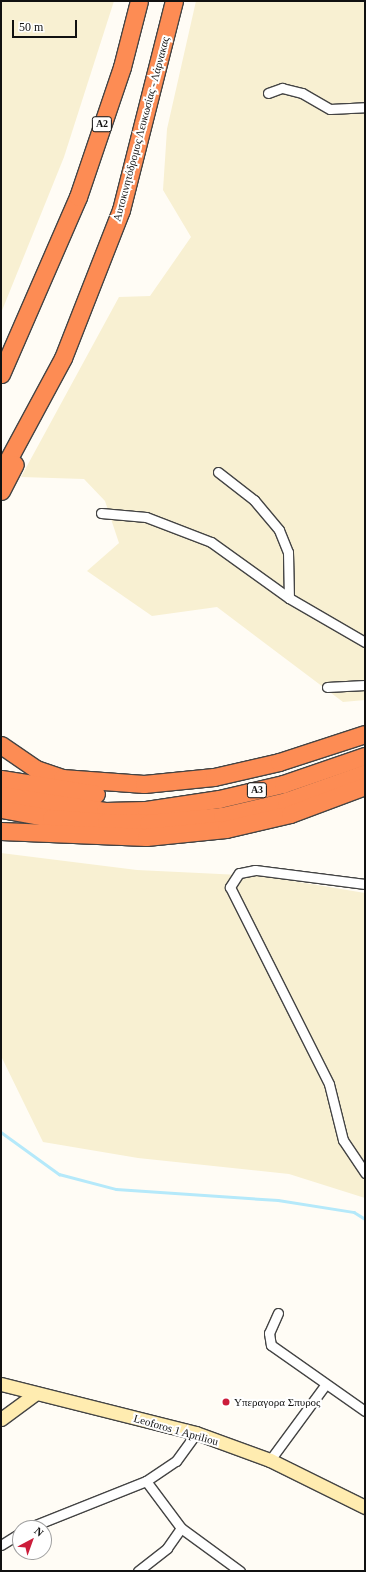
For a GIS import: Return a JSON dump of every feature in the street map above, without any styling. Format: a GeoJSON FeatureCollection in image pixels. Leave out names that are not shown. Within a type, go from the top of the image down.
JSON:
{"type":"FeatureCollection","features":[{"type":"Feature","properties":{"kind":"highway","name":"A2"},"geometry":{"type":"LineString","coordinates":[[1,374],[78,198],[122,67],[139,1]]}},
{"type":"Feature","properties":{"kind":"highway","name":"Αυτοκινητόδρομος Λευκωσίας - Λάρνακας"},"geometry":{"type":"LineString","coordinates":[[1,473],[63,358],[121,210],[174,1]]}},
{"type":"Feature","properties":{"kind":"highway"},"geometry":{"type":"LineString","coordinates":[[1,366],[14,346]]}},
{"type":"Feature","properties":{"kind":"highway"},"geometry":{"type":"LineString","coordinates":[[1,491],[33,432],[63,358]]}},
{"type":"Feature","properties":{"kind":"highway"},"geometry":{"type":"LineString","coordinates":[[1,745],[24,762],[62,778],[144,784],[221,775],[365,734]]}},
{"type":"Feature","properties":{"kind":"highway"},"geometry":{"type":"LineString","coordinates":[[1,780],[92,794],[214,786],[282,770],[365,743]]}},
{"type":"Feature","properties":{"kind":"highway","name":"A3"},"geometry":{"type":"LineString","coordinates":[[1,795],[106,811],[146,810],[219,799],[283,784],[365,756]]}},
{"type":"Feature","properties":{"kind":"highway","name":"A3"},"geometry":{"type":"LineString","coordinates":[[1,809],[52,818],[106,822],[148,823],[222,816],[286,801],[365,773]]}},
{"type":"Feature","properties":{"kind":"highway"},"geometry":{"type":"LineString","coordinates":[[1,831],[146,837],[226,829],[290,814],[365,786]]}},
{"type":"Feature","properties":{"kind":"highway"},"geometry":{"type":"LineString","coordinates":[[1,823],[46,833]]}},
{"type":"Feature","properties":{"kind":"main road","name":"Leoforos 1 Apriliou"},"geometry":{"type":"LineString","coordinates":[[1,1384],[35,1394],[196,1434],[270,1460],[365,1507]]}},
{"type":"Feature","properties":{"kind":"main road"},"geometry":{"type":"LineString","coordinates":[[1,1419],[35,1394]]}},
{"type":"Feature","properties":{"kind":"street"},"geometry":{"type":"LineString","coordinates":[[268,93],[282,88],[302,93],[330,109],[365,107]]}},
{"type":"Feature","properties":{"kind":"street"},"geometry":{"type":"LineString","coordinates":[[218,472],[254,500],[279,530],[288,552],[289,598]]}},
{"type":"Feature","properties":{"kind":"street"},"geometry":{"type":"LineString","coordinates":[[101,513],[146,517],[211,542],[289,598],[365,642]]}},
{"type":"Feature","properties":{"kind":"street"},"geometry":{"type":"LineString","coordinates":[[327,687],[365,685]]}},
{"type":"Feature","properties":{"kind":"street"},"geometry":{"type":"LineString","coordinates":[[365,884],[255,870],[239,873],[230,887],[329,1084],[343,1140],[365,1173]]}},
{"type":"Feature","properties":{"kind":"street"},"geometry":{"type":"LineString","coordinates":[[278,1313],[269,1333],[271,1345],[325,1385],[365,1411]]}},
{"type":"Feature","properties":{"kind":"street"},"geometry":{"type":"LineString","coordinates":[[270,1460],[325,1385]]}},
{"type":"Feature","properties":{"kind":"street"},"geometry":{"type":"LineString","coordinates":[[48,1520],[146,1481],[176,1461],[196,1434]]}},
{"type":"Feature","properties":{"kind":"street"},"geometry":{"type":"LineString","coordinates":[[146,1481],[181,1528],[240,1571]]}},
{"type":"Feature","properties":{"kind":"street"},"geometry":{"type":"LineString","coordinates":[[138,1571],[167,1548],[181,1528]]}},
{"type":"Feature","properties":{"kind":"street"},"geometry":{"type":"LineString","coordinates":[[1,1545],[12,1538]]}},
{"type":"Feature","properties":{"kind":"shaded area"},"geometry":{"type":"Polygon","coordinates":[[[1,1],[114,1],[64,157],[1,313],[1,1]]]}},
{"type":"Feature","properties":{"kind":"shaded area"},"geometry":{"type":"Polygon","coordinates":[[[196,1],[365,1],[365,700],[343,702],[217,607],[152,616],[87,571],[119,543],[105,501],[84,479],[21,477],[119,297],[150,296],[191,237],[163,190],[167,129],[196,1]]]}},
{"type":"Feature","properties":{"kind":"shaded area"},"geometry":{"type":"Polygon","coordinates":[[[1,853],[137,870],[263,876],[365,893],[365,1198],[289,1174],[138,1158],[43,1142],[1,1056],[1,853]]]}},
{"type":"Feature","properties":{"kind":"waterway"},"geometry":{"type":"LineString","coordinates":[[1,1132],[59,1174],[116,1189],[278,1200],[354,1212],[365,1219]]}},
{"type":"Feature","properties":{"kind":"place","name":"Υπεραγορα Σπυρος"},"geometry":{"type":"Point","coordinates":[226,1402]}}]}
